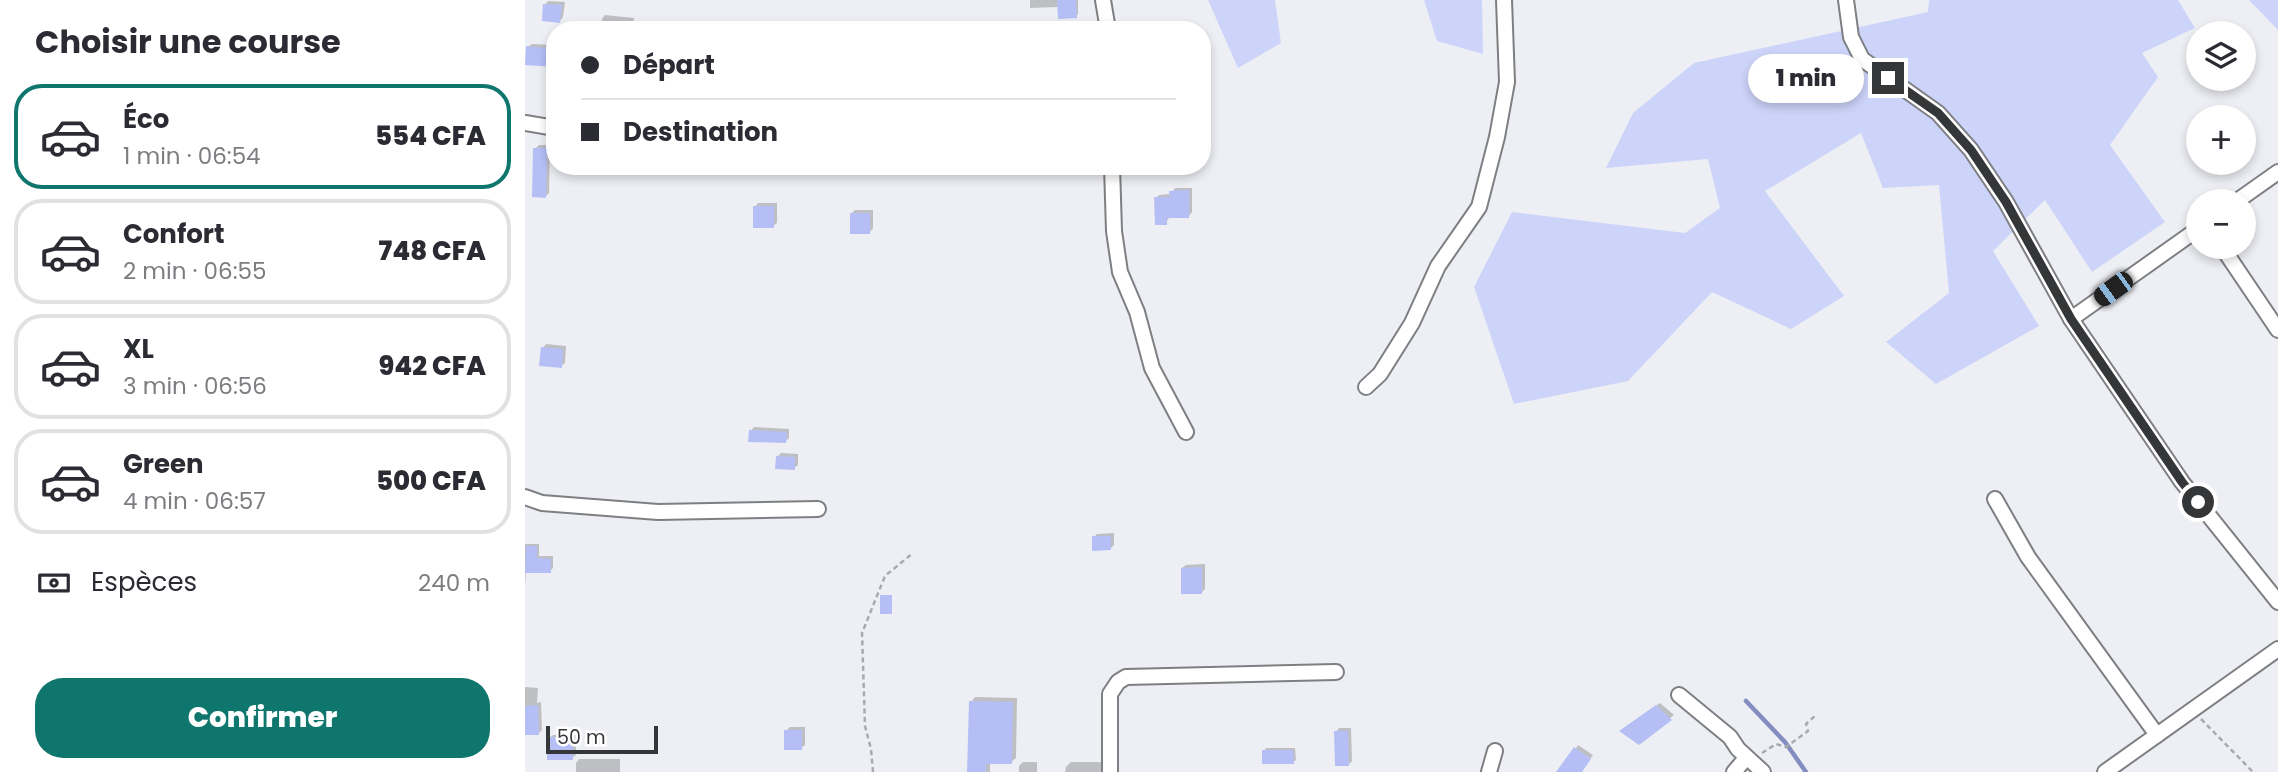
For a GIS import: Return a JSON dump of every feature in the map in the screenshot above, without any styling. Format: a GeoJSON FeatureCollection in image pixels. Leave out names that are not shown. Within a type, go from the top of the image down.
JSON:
{"type":"FeatureCollection","features":[{"type":"Feature","properties":{"kind":"street"},"geometry":{"type":"LineString","coordinates":[[1103,0],[1106,21]]}},
{"type":"Feature","properties":{"kind":"street"},"geometry":{"type":"LineString","coordinates":[[1366,387],[1380,374],[1412,323],[1438,266],[1479,207],[1497,137],[1507,82],[1504,0]]}},
{"type":"Feature","properties":{"kind":"street"},"geometry":{"type":"LineString","coordinates":[[1846,0],[1851,37],[1862,59],[1938,113],[1971,150],[2006,202],[2071,319],[2182,482],[2278,602]]}},
{"type":"Feature","properties":{"kind":"street"},"geometry":{"type":"LineString","coordinates":[[525,123],[546,126]]}},
{"type":"Feature","properties":{"kind":"street"},"geometry":{"type":"LineString","coordinates":[[2254,189],[2278,172]]}},
{"type":"Feature","properties":{"kind":"street"},"geometry":{"type":"LineString","coordinates":[[1112,175],[1114,231],[1120,272],[1137,312],[1152,368],[1185,432]]}},
{"type":"Feature","properties":{"kind":"street"},"geometry":{"type":"LineString","coordinates":[[2071,319],[2186,238]]}},
{"type":"Feature","properties":{"kind":"street"},"geometry":{"type":"LineString","coordinates":[[2230,259],[2278,330]]}},
{"type":"Feature","properties":{"kind":"street"},"geometry":{"type":"LineString","coordinates":[[525,496],[542,503],[636,512],[818,509]]}},
{"type":"Feature","properties":{"kind":"street"},"geometry":{"type":"LineString","coordinates":[[1995,499],[2028,557],[2157,735]]}},
{"type":"Feature","properties":{"kind":"street"},"geometry":{"type":"LineString","coordinates":[[2105,772],[2278,649]]}},
{"type":"Feature","properties":{"kind":"street"},"geometry":{"type":"LineString","coordinates":[[1110,772],[1109,694],[1118,682],[1126,677],[1336,672]]}},
{"type":"Feature","properties":{"kind":"street"},"geometry":{"type":"LineString","coordinates":[[1679,695],[1730,737],[1746,758],[1763,772]]}},
{"type":"Feature","properties":{"kind":"street"},"geometry":{"type":"LineString","coordinates":[[1489,772],[1495,751]]}},
{"type":"Feature","properties":{"kind":"street"},"geometry":{"type":"LineString","coordinates":[[1734,772],[1746,758]]}},
{"type":"Feature","properties":{"kind":"path"},"geometry":{"type":"LineString","coordinates":[[873,772],[865,726],[862,633],[885,576],[913,553]]}},
{"type":"Feature","properties":{"kind":"path"},"geometry":{"type":"LineString","coordinates":[[2192,708],[2253,772]]}},
{"type":"Feature","properties":{"kind":"path"},"geometry":{"type":"LineString","coordinates":[[1746,758],[1761,754],[1776,744],[1786,747],[1808,731],[1806,723],[1817,714]]}},
{"type":"Feature","properties":{"kind":"shaded area"},"geometry":{"type":"Polygon","coordinates":[[[1208,0],[1275,0],[1281,43],[1238,68],[1208,0]]]}},
{"type":"Feature","properties":{"kind":"shaded area"},"geometry":{"type":"Polygon","coordinates":[[[1424,0],[1482,0],[1483,54],[1437,41],[1424,0]]]}},
{"type":"Feature","properties":{"kind":"shaded area"},"geometry":{"type":"Polygon","coordinates":[[[1929,0],[2178,0],[2191,21],[2186,21],[2186,32],[2142,53],[2158,77],[2110,145],[2165,222],[2092,272],[2045,200],[1993,251],[2039,326],[1936,384],[1886,342],[1949,293],[1939,185],[1883,188],[1861,133],[1765,191],[1844,296],[1791,329],[1712,292],[1628,381],[1514,404],[1474,287],[1512,212],[1685,233],[1720,208],[1708,159],[1606,168],[1633,113],[1694,63],[1928,12],[1929,0]]]}},
{"type":"Feature","properties":{"kind":"shaded area"},"geometry":{"type":"Polygon","coordinates":[[[2249,0],[2278,0],[2278,30],[2249,0]]]}},
{"type":"Feature","properties":{"kind":"building"},"geometry":{"type":"Polygon","coordinates":[[[1057,0],[1076,0],[1077,18],[1058,19],[1057,0]]]}},
{"type":"Feature","properties":{"kind":"building"},"geometry":{"type":"Polygon","coordinates":[[[543,4],[562,5],[560,21],[542,21],[543,4]]]}},
{"type":"Feature","properties":{"kind":"building"},"geometry":{"type":"Polygon","coordinates":[[[526,46],[546,48],[546,66],[525,65],[526,46]]]}},
{"type":"Feature","properties":{"kind":"building"},"geometry":{"type":"Polygon","coordinates":[[[533,148],[546,148],[546,198],[532,197],[533,148]]]}},
{"type":"Feature","properties":{"kind":"building"},"geometry":{"type":"Polygon","coordinates":[[[1189,190],[1189,218],[1167,218],[1167,225],[1155,225],[1154,197],[1170,197],[1169,191],[1189,190]]]}},
{"type":"Feature","properties":{"kind":"building"},"geometry":{"type":"Polygon","coordinates":[[[753,206],[774,206],[774,228],[753,228],[753,206]]]}},
{"type":"Feature","properties":{"kind":"building"},"geometry":{"type":"Polygon","coordinates":[[[850,213],[870,213],[870,234],[850,234],[850,213]]]}},
{"type":"Feature","properties":{"kind":"building"},"geometry":{"type":"Polygon","coordinates":[[[541,347],[563,349],[562,368],[539,366],[541,347]]]}},
{"type":"Feature","properties":{"kind":"building"},"geometry":{"type":"Polygon","coordinates":[[[749,430],[787,432],[786,443],[748,442],[749,430]]]}},
{"type":"Feature","properties":{"kind":"building"},"geometry":{"type":"Polygon","coordinates":[[[776,456],[795,457],[795,470],[775,469],[776,456]]]}},
{"type":"Feature","properties":{"kind":"building"},"geometry":{"type":"Polygon","coordinates":[[[1092,536],[1111,536],[1111,550],[1092,551],[1092,536]]]}},
{"type":"Feature","properties":{"kind":"building"},"geometry":{"type":"Polygon","coordinates":[[[526,546],[537,546],[537,558],[551,559],[551,573],[525,573],[526,546]]]}},
{"type":"Feature","properties":{"kind":"building"},"geometry":{"type":"Polygon","coordinates":[[[1202,567],[1202,594],[1181,594],[1181,568],[1202,567]]]}},
{"type":"Feature","properties":{"kind":"building"},"geometry":{"type":"Polygon","coordinates":[[[880,595],[892,595],[892,614],[880,614],[880,595]]]}},
{"type":"Feature","properties":{"kind":"building"},"geometry":{"type":"Polygon","coordinates":[[[969,701],[1013,702],[1012,764],[986,764],[986,772],[967,772],[969,701]]]}},
{"type":"Feature","properties":{"kind":"building"},"geometry":{"type":"Polygon","coordinates":[[[538,705],[539,735],[525,735],[525,706],[538,705]]]}},
{"type":"Feature","properties":{"kind":"building"},"geometry":{"type":"Polygon","coordinates":[[[1656,705],[1672,720],[1639,745],[1619,731],[1656,705]]]}},
{"type":"Feature","properties":{"kind":"building"},"geometry":{"type":"Polygon","coordinates":[[[784,730],[802,730],[802,750],[784,750],[784,730]]]}},
{"type":"Feature","properties":{"kind":"building"},"geometry":{"type":"Polygon","coordinates":[[[1334,731],[1348,731],[1349,766],[1335,766],[1334,731]]]}},
{"type":"Feature","properties":{"kind":"building"},"geometry":{"type":"Polygon","coordinates":[[[547,737],[573,738],[573,760],[547,760],[547,737]]]}},
{"type":"Feature","properties":{"kind":"building"},"geometry":{"type":"Polygon","coordinates":[[[1574,747],[1591,759],[1582,772],[1556,772],[1574,747]]]}},
{"type":"Feature","properties":{"kind":"building"},"geometry":{"type":"Polygon","coordinates":[[[1262,750],[1293,750],[1294,764],[1262,764],[1262,750]]]}},
{"type":"Feature","properties":{"kind":"waterway"},"geometry":{"type":"LineString","coordinates":[[1746,701],[1785,742],[1806,772]]}},
{"type":"Feature","properties":{"kind":"route"},"geometry":{"type":"LineString","coordinates":[[1888,78],[1938,113],[1971,150],[2006,202],[2071,319],[2198,502]]}}]}
